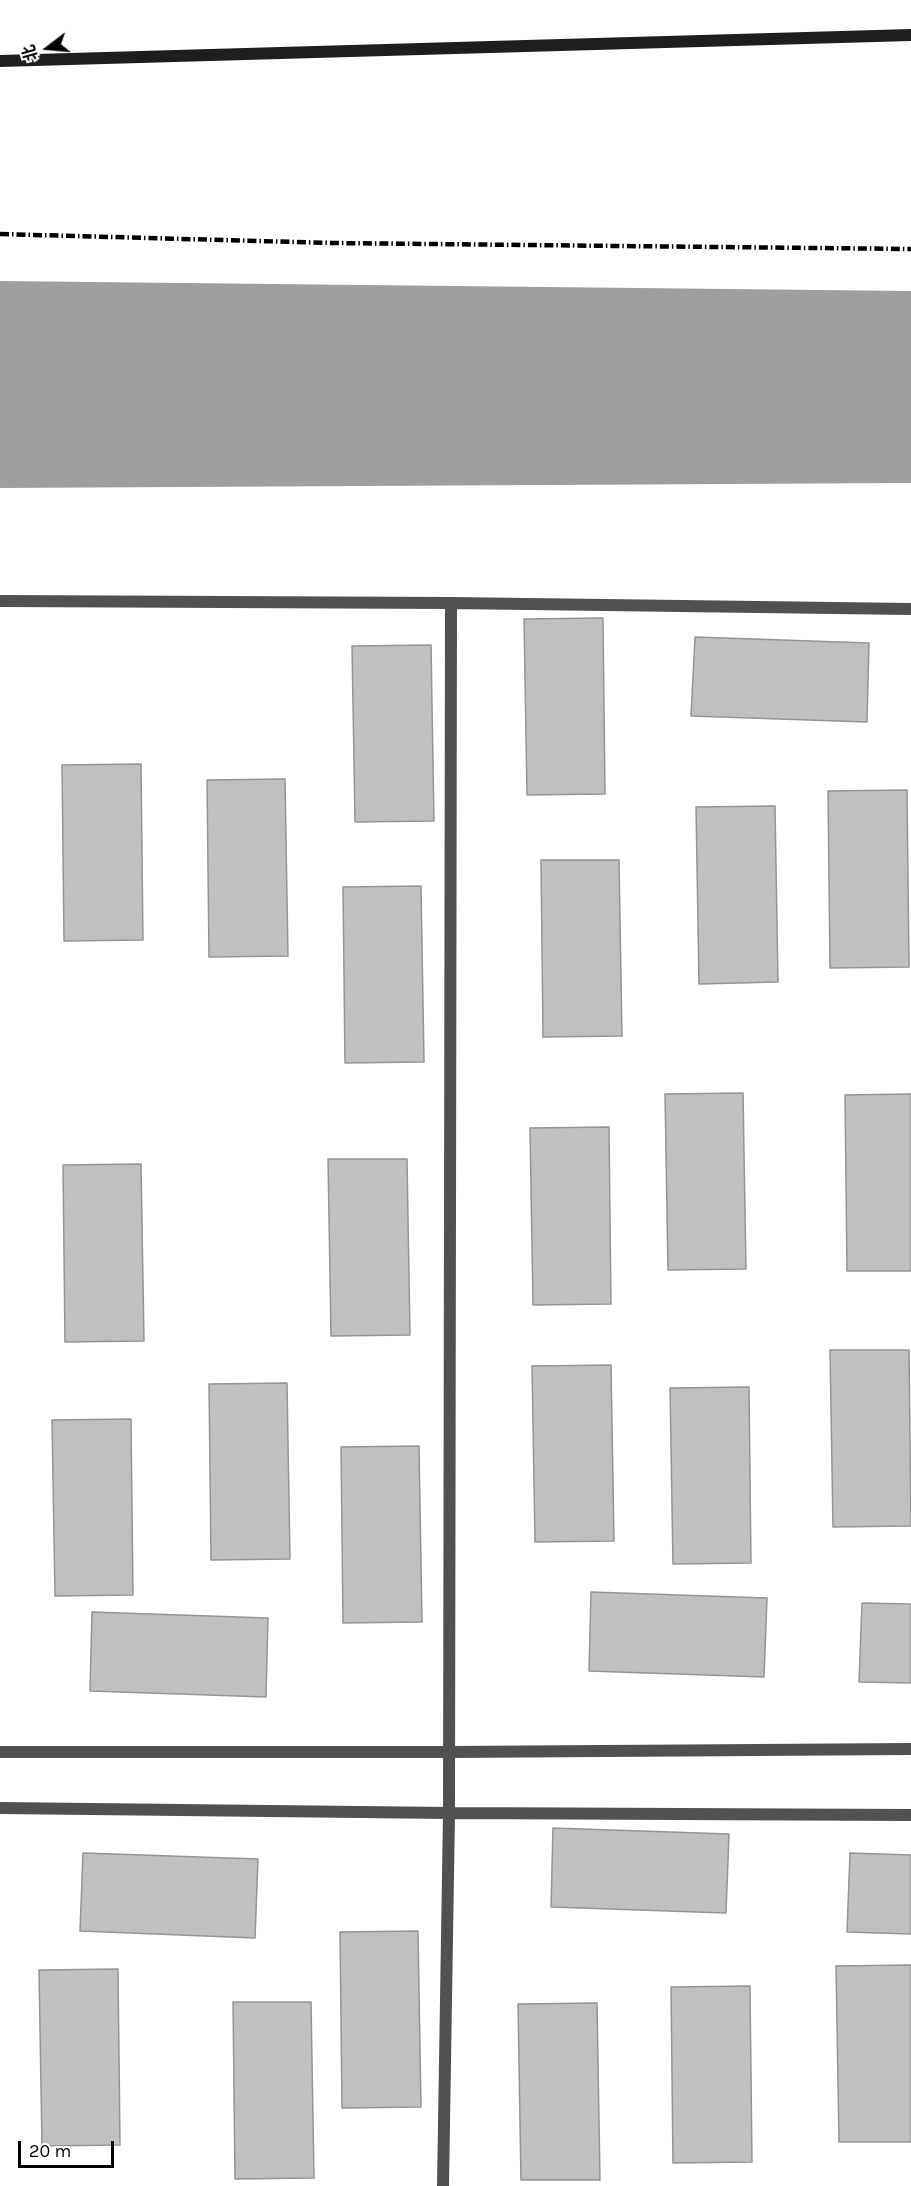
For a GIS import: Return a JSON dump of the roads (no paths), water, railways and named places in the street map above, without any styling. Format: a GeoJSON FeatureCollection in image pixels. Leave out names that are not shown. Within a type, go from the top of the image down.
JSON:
{"type":"FeatureCollection","features":[{"type":"Feature","properties":{"kind":"street"},"geometry":{"type":"LineString","coordinates":[[0,61],[911,35]]}},
{"type":"Feature","properties":{"kind":"street"},"geometry":{"type":"LineString","coordinates":[[0,601],[451,603],[911,609]]}},
{"type":"Feature","properties":{"kind":"street"},"geometry":{"type":"LineString","coordinates":[[443,2186],[449,1814],[451,603]]}},
{"type":"Feature","properties":{"kind":"street"},"geometry":{"type":"LineString","coordinates":[[0,1752],[911,1749]]}},
{"type":"Feature","properties":{"kind":"street"},"geometry":{"type":"LineString","coordinates":[[0,1808],[449,1814],[911,1815]]}},
{"type":"Feature","properties":{"kind":"railway"},"geometry":{"type":"LineString","coordinates":[[0,234],[333,243],[911,249]]}}]}
